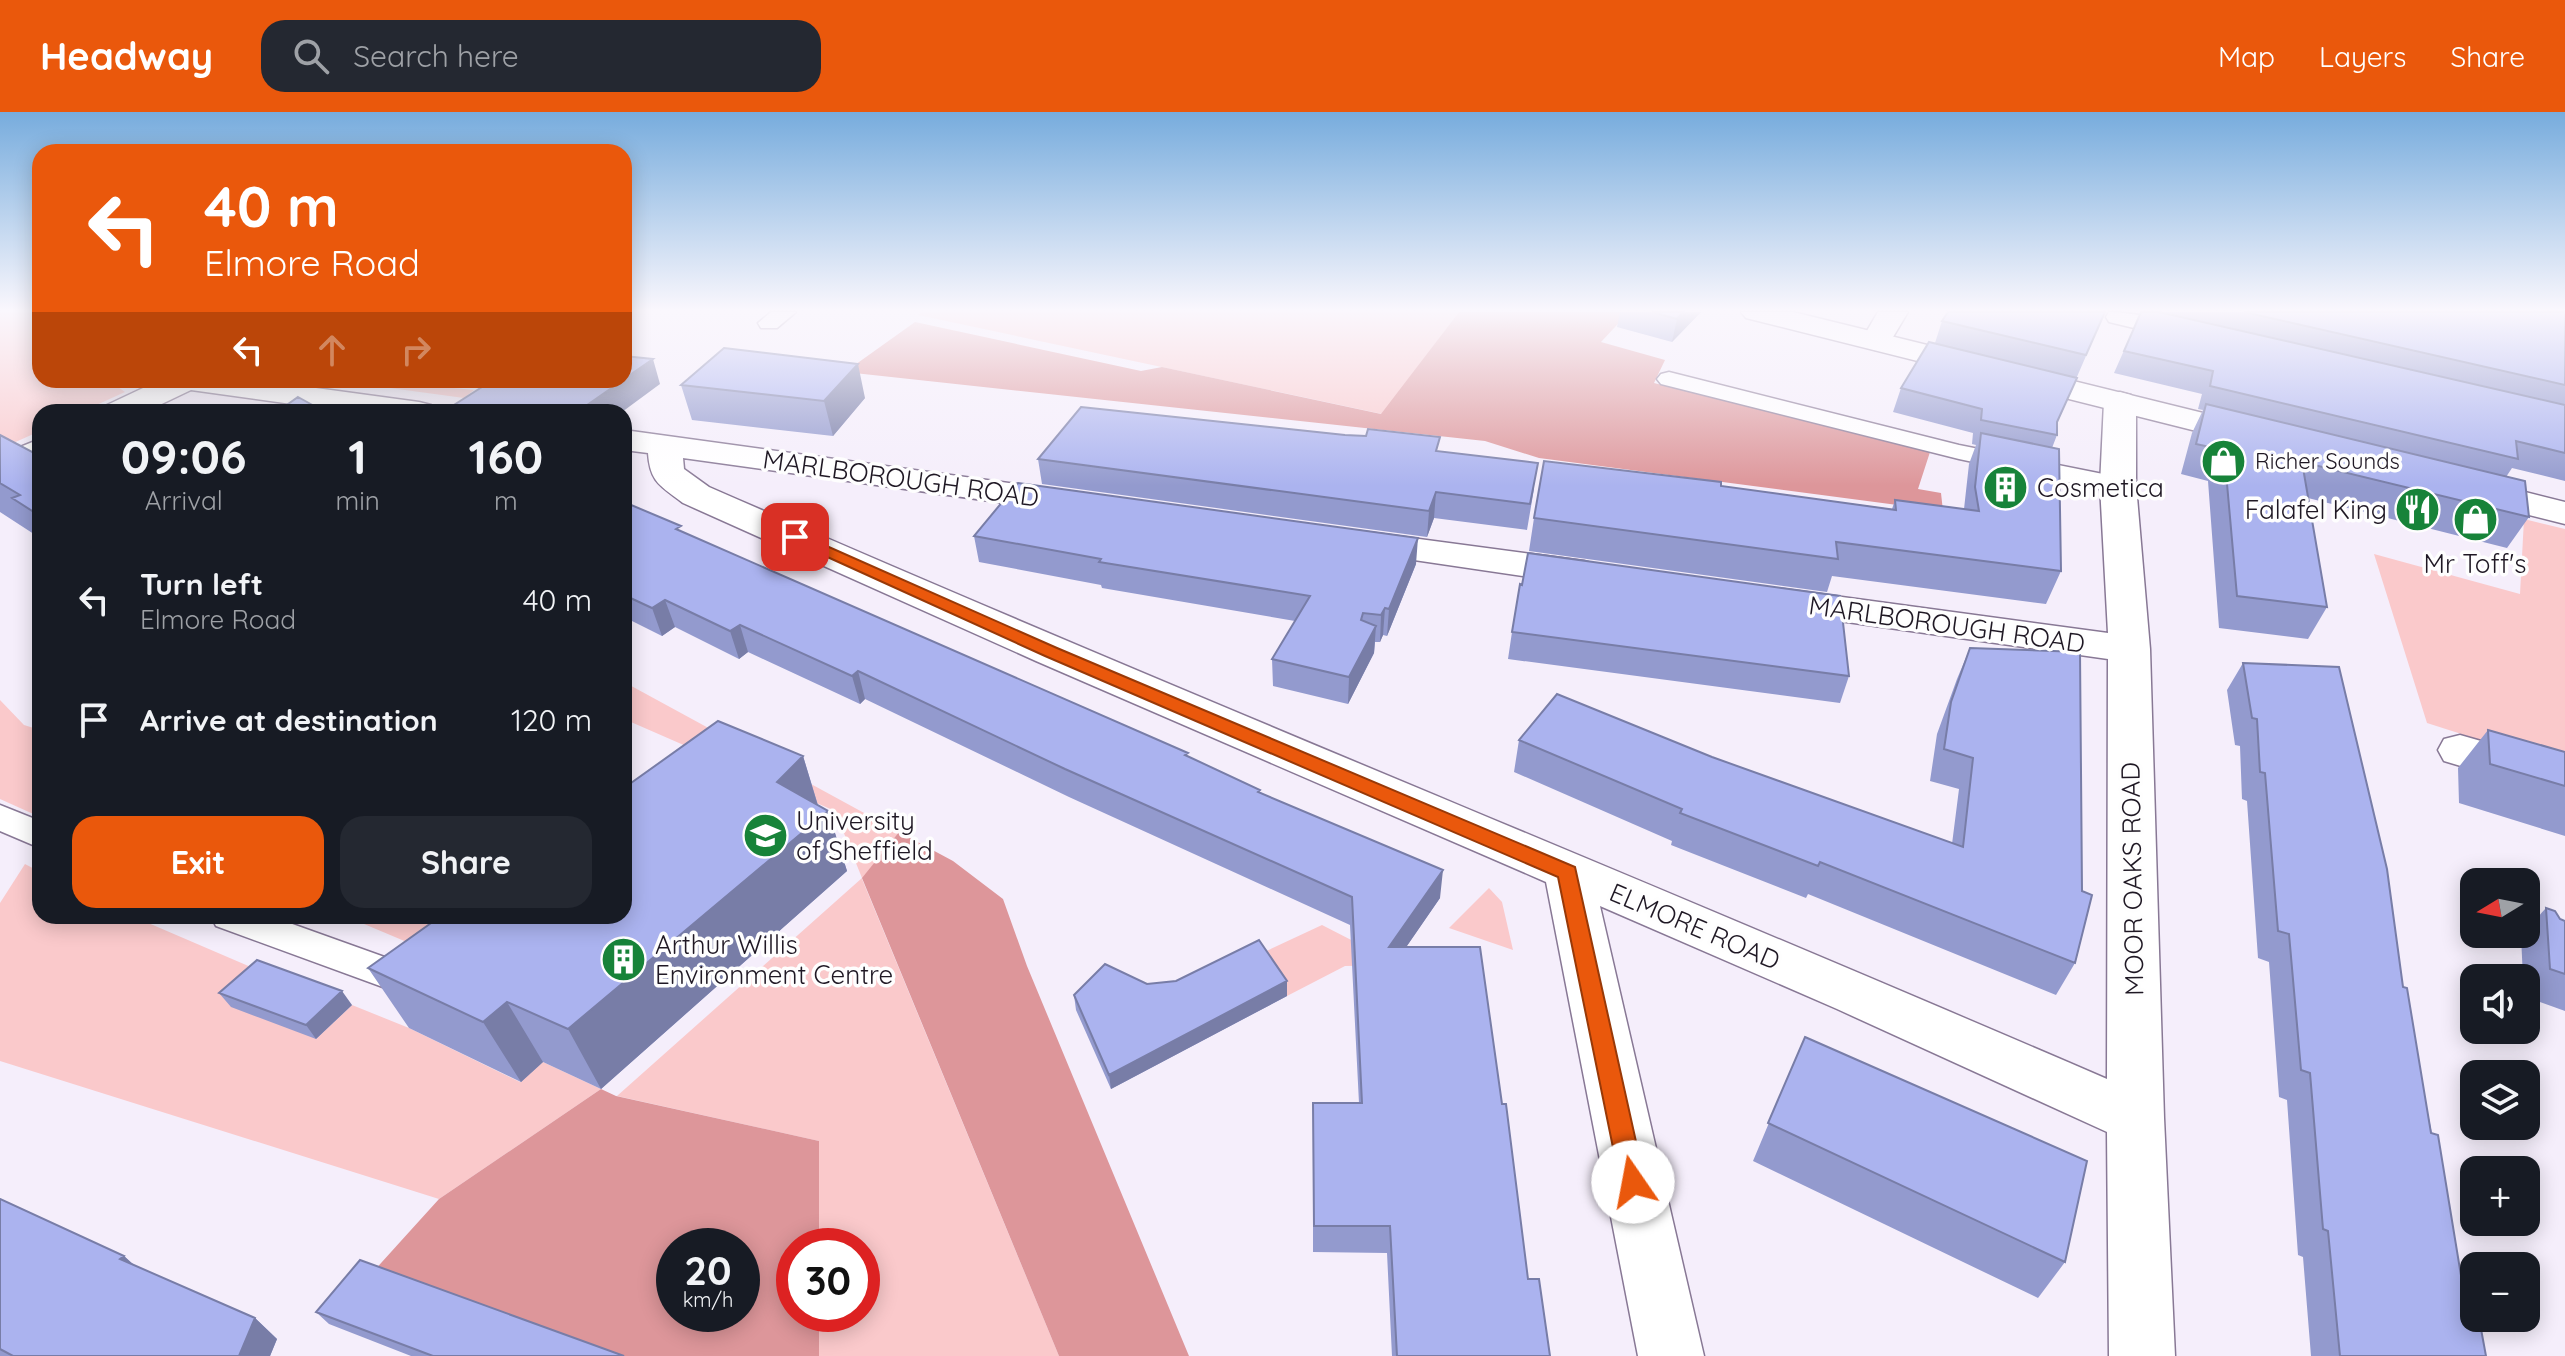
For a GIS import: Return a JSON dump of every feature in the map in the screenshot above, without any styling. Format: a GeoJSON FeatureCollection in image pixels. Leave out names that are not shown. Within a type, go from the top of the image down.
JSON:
{"type":"FeatureCollection","features":[{"type":"Feature","properties":{"kind":"street"},"geometry":{"type":"LineString","coordinates":[[1992,370],[2283,443]]}},
{"type":"Feature","properties":{"kind":"street"},"geometry":{"type":"LineString","coordinates":[[136,404],[170,388]]}},
{"type":"Feature","properties":{"kind":"street"},"geometry":{"type":"LineString","coordinates":[[245,388],[361,404]]}},
{"type":"Feature","properties":{"kind":"street","name":"MOOR OAKS ROAD"},"geometry":{"type":"LineString","coordinates":[[2120,402],[2118,485],[2129,649],[2135,1118],[2142,1356]]}},
{"type":"Feature","properties":{"kind":"street","name":"MARLBOROUGH ROAD"},"geometry":{"type":"LineString","coordinates":[[644,443],[1096,505]]}},
{"type":"Feature","properties":{"kind":"street","name":"ELMORE ROAD"},"geometry":{"type":"LineString","coordinates":[[644,443],[667,473],[696,495],[1051,652],[1856,994],[2135,1118]]}},
{"type":"Feature","properties":{"kind":"street"},"geometry":{"type":"LineString","coordinates":[[0,468],[32,453]]}},
{"type":"Feature","properties":{"kind":"street"},"geometry":{"type":"LineString","coordinates":[[2446,483],[2565,513]]}},
{"type":"Feature","properties":{"kind":"street"},"geometry":{"type":"LineString","coordinates":[[1331,538],[1612,577]]}},
{"type":"Feature","properties":{"kind":"street","name":"MARLBOROUGH ROAD"},"geometry":{"type":"LineString","coordinates":[[1753,597],[2129,649]]}},
{"type":"Feature","properties":{"kind":"street"},"geometry":{"type":"LineString","coordinates":[[2460,750],[2565,781]]}},
{"type":"Feature","properties":{"kind":"street"},"geometry":{"type":"LineString","coordinates":[[1568,872],[1671,1356]]}},
{"type":"Feature","properties":{"kind":"lane"},"geometry":{"type":"LineString","coordinates":[[1669,379],[1959,452],[2118,485]]}},
{"type":"Feature","properties":{"kind":"lane"},"geometry":{"type":"LineString","coordinates":[[0,817],[32,832]]}},
{"type":"Feature","properties":{"kind":"lane"},"geometry":{"type":"LineString","coordinates":[[251,924],[391,975]]}},
{"type":"Feature","properties":{"kind":"shaded area"},"geometry":{"type":"Polygon","coordinates":[[[0,370],[32,370],[32,388],[119,388],[125,392],[99,404],[32,404],[32,435],[0,449],[0,370]]]}},
{"type":"Feature","properties":{"kind":"shaded area"},"geometry":{"type":"Polygon","coordinates":[[[1176,370],[1415,370],[1382,414],[1176,370]]]}},
{"type":"Feature","properties":{"kind":"shaded area"},"geometry":{"type":"Polygon","coordinates":[[[1176,370],[1381,414],[1415,370],[1660,370],[1654,383],[1930,452],[1918,489],[1941,493],[1943,511],[1539,458],[1485,441],[845,372],[1176,370]]]}},
{"type":"Feature","properties":{"kind":"shaded area"},"geometry":{"type":"Polygon","coordinates":[[[390,388],[474,390],[464,398],[390,388]]]}},
{"type":"Feature","properties":{"kind":"shaded area"},"geometry":{"type":"Polygon","coordinates":[[[2524,519],[2565,529],[2565,767],[2427,723],[2374,554],[2520,594],[2524,519]]]}},
{"type":"Feature","properties":{"kind":"shaded area"},"geometry":{"type":"Polygon","coordinates":[[[632,686],[899,832],[862,879],[1059,1356],[819,1356],[819,1332],[880,1332],[880,1228],[819,1228],[819,1141],[617,1096],[862,878],[835,811],[632,722],[632,686]]]}},
{"type":"Feature","properties":{"kind":"shaded area"},"geometry":{"type":"Polygon","coordinates":[[[0,700],[24,725],[32,728],[32,813],[0,799],[0,700]]]}},
{"type":"Feature","properties":{"kind":"shaded area"},"geometry":{"type":"Polygon","coordinates":[[[899,832],[953,861],[1003,899],[1027,966],[1189,1356],[1059,1356],[862,878],[899,832]]]}},
{"type":"Feature","properties":{"kind":"shaded area"},"geometry":{"type":"Polygon","coordinates":[[[25,864],[32,868],[32,924],[151,924],[267,974],[316,1039],[352,1005],[409,1028],[520,1082],[543,1062],[601,1089],[439,1199],[0,1061],[0,903],[25,864]]]}},
{"type":"Feature","properties":{"kind":"shaded area"},"geometry":{"type":"Polygon","coordinates":[[[1489,888],[1502,902],[1513,950],[1449,928],[1489,888]]]}},
{"type":"Feature","properties":{"kind":"shaded area"},"geometry":{"type":"Polygon","coordinates":[[[364,924],[530,924],[471,969],[364,924]]]}},
{"type":"Feature","properties":{"kind":"shaded area"},"geometry":{"type":"Polygon","coordinates":[[[1322,925],[1400,965],[1345,966],[1287,996],[1260,954],[1322,925]]]}},
{"type":"Feature","properties":{"kind":"shaded area"},"geometry":{"type":"Polygon","coordinates":[[[601,1089],[616,1096],[819,1141],[819,1228],[776,1228],[776,1332],[819,1332],[819,1356],[598,1356],[372,1273],[439,1199],[601,1089]]]}},
{"type":"Feature","properties":{"kind":"building"},"geometry":{"type":"Polygon","coordinates":[[[698,370],[852,370],[824,401],[681,385],[698,370]]]}},
{"type":"Feature","properties":{"kind":"building"},"geometry":{"type":"Polygon","coordinates":[[[1912,370],[2044,370],[2077,378],[2057,422],[2057,435],[1981,420],[1982,409],[1901,388],[1912,370]]]}},
{"type":"Feature","properties":{"kind":"building"},"geometry":{"type":"Polygon","coordinates":[[[2209,370],[2412,370],[2565,405],[2565,453],[2516,441],[2518,459],[2210,386],[2213,371],[2209,370]]]}},
{"type":"Feature","properties":{"kind":"building"},"geometry":{"type":"Polygon","coordinates":[[[2499,370],[2565,370],[2565,385],[2499,370]]]}},
{"type":"Feature","properties":{"kind":"building"},"geometry":{"type":"Polygon","coordinates":[[[480,388],[612,388],[588,404],[456,404],[480,388]]]}},
{"type":"Feature","properties":{"kind":"building"},"geometry":{"type":"Polygon","coordinates":[[[298,397],[311,404],[288,404],[298,397]]]}},
{"type":"Feature","properties":{"kind":"building"},"geometry":{"type":"Polygon","coordinates":[[[2206,404],[2525,481],[2529,517],[2302,462],[2327,607],[2237,596],[2224,450],[2196,444],[2206,404]]]}},
{"type":"Feature","properties":{"kind":"building"},"geometry":{"type":"Polygon","coordinates":[[[1081,407],[1345,435],[1366,436],[1368,429],[1440,437],[1436,451],[1538,463],[1530,504],[1436,492],[1429,511],[1038,459],[1081,407]]]}},
{"type":"Feature","properties":{"kind":"building"},"geometry":{"type":"Polygon","coordinates":[[[1981,433],[2059,449],[2061,571],[1836,542],[1838,559],[1534,518],[1544,461],[1721,482],[1721,486],[1896,510],[1895,500],[1979,511],[1975,487],[1981,433]]]}},
{"type":"Feature","properties":{"kind":"building"},"geometry":{"type":"Polygon","coordinates":[[[0,435],[32,452],[32,511],[12,498],[20,495],[0,483],[0,435]]]}},
{"type":"Feature","properties":{"kind":"building"},"geometry":{"type":"Polygon","coordinates":[[[1018,483],[1418,538],[1389,609],[1385,608],[1381,615],[1363,613],[1361,620],[1376,626],[1349,677],[1272,659],[1310,596],[1099,562],[1101,559],[974,536],[1018,483]]]}},
{"type":"Feature","properties":{"kind":"building"},"geometry":{"type":"Polygon","coordinates":[[[632,505],[681,526],[676,529],[1188,753],[1185,755],[1260,790],[1258,792],[1443,870],[1389,947],[1480,947],[1502,1104],[1506,1104],[1528,1279],[1539,1279],[1550,1356],[1397,1356],[1390,1226],[1314,1226],[1313,1103],[1362,1103],[1352,897],[1065,769],[858,671],[852,676],[740,625],[730,631],[665,600],[652,608],[632,599],[632,505]]]}},
{"type":"Feature","properties":{"kind":"building"},"geometry":{"type":"Polygon","coordinates":[[[1528,553],[1840,596],[1849,676],[1512,632],[1528,553]]]}},
{"type":"Feature","properties":{"kind":"building"},"geometry":{"type":"Polygon","coordinates":[[[1970,648],[2080,652],[2082,891],[2092,895],[2075,963],[1820,862],[1818,866],[1680,813],[1682,809],[1519,740],[1557,694],[1712,757],[1963,847],[1973,758],[1944,749],[1951,702],[1970,648]]]}},
{"type":"Feature","properties":{"kind":"building"},"geometry":{"type":"Polygon","coordinates":[[[2243,663],[2339,667],[2387,869],[2403,987],[2407,988],[2431,1133],[2438,1135],[2460,1269],[2460,1332],[2482,1332],[2486,1356],[2340,1356],[2328,1231],[2323,1229],[2310,1073],[2301,1070],[2289,934],[2278,931],[2265,773],[2260,772],[2257,719],[2252,718],[2243,663]]]}},
{"type":"Feature","properties":{"kind":"building"},"geometry":{"type":"Polygon","coordinates":[[[718,721],[803,756],[777,782],[828,811],[568,1029],[507,1002],[483,1022],[368,968],[430,924],[632,924],[632,782],[718,721]]]}},
{"type":"Feature","properties":{"kind":"building"},"geometry":{"type":"Polygon","coordinates":[[[2488,730],[2565,752],[2565,786],[2490,764],[2488,730]]]}},
{"type":"Feature","properties":{"kind":"building"},"geometry":{"type":"Polygon","coordinates":[[[2546,908],[2555,911],[2565,921],[2565,974],[2550,969],[2546,908]]]}},
{"type":"Feature","properties":{"kind":"building"},"geometry":{"type":"Polygon","coordinates":[[[1259,940],[1287,981],[1109,1075],[1074,995],[1105,964],[1147,984],[1176,981],[1259,940]]]}},
{"type":"Feature","properties":{"kind":"building"},"geometry":{"type":"Polygon","coordinates":[[[257,960],[342,991],[306,1025],[219,993],[257,960]]]}},
{"type":"Feature","properties":{"kind":"building"},"geometry":{"type":"Polygon","coordinates":[[[1805,1037],[2087,1161],[2065,1262],[1768,1123],[1805,1037]]]}},
{"type":"Feature","properties":{"kind":"building"},"geometry":{"type":"Polygon","coordinates":[[[0,1199],[124,1256],[120,1259],[255,1318],[239,1356],[13,1356],[0,1349],[0,1199]]]}},
{"type":"Feature","properties":{"kind":"building"},"geometry":{"type":"Polygon","coordinates":[[[360,1260],[624,1356],[433,1356],[316,1312],[360,1260]]]}},
{"type":"Feature","properties":{"kind":"place","name":"Richer Sounds"},"geometry":{"type":"Point","coordinates":[2224,461]}},
{"type":"Feature","properties":{"kind":"place","name":"Cosmetica"},"geometry":{"type":"Point","coordinates":[2006,487]}},
{"type":"Feature","properties":{"kind":"place","name":"Falafel King"},"geometry":{"type":"Point","coordinates":[2418,509]}},
{"type":"Feature","properties":{"kind":"place","name":"Mr Toff's"},"geometry":{"type":"Point","coordinates":[2475,520]}},
{"type":"Feature","properties":{"kind":"place","name":"University of Sheffield"},"geometry":{"type":"Point","coordinates":[765,835]}},
{"type":"Feature","properties":{"kind":"place","name":"Arthur Willis Environment Centre"},"geometry":{"type":"Point","coordinates":[624,959]}},
{"type":"Feature","properties":{"kind":"route"},"geometry":{"type":"LineString","coordinates":[[795,537],[1051,652],[1568,872],[1633,1182]]}}]}
